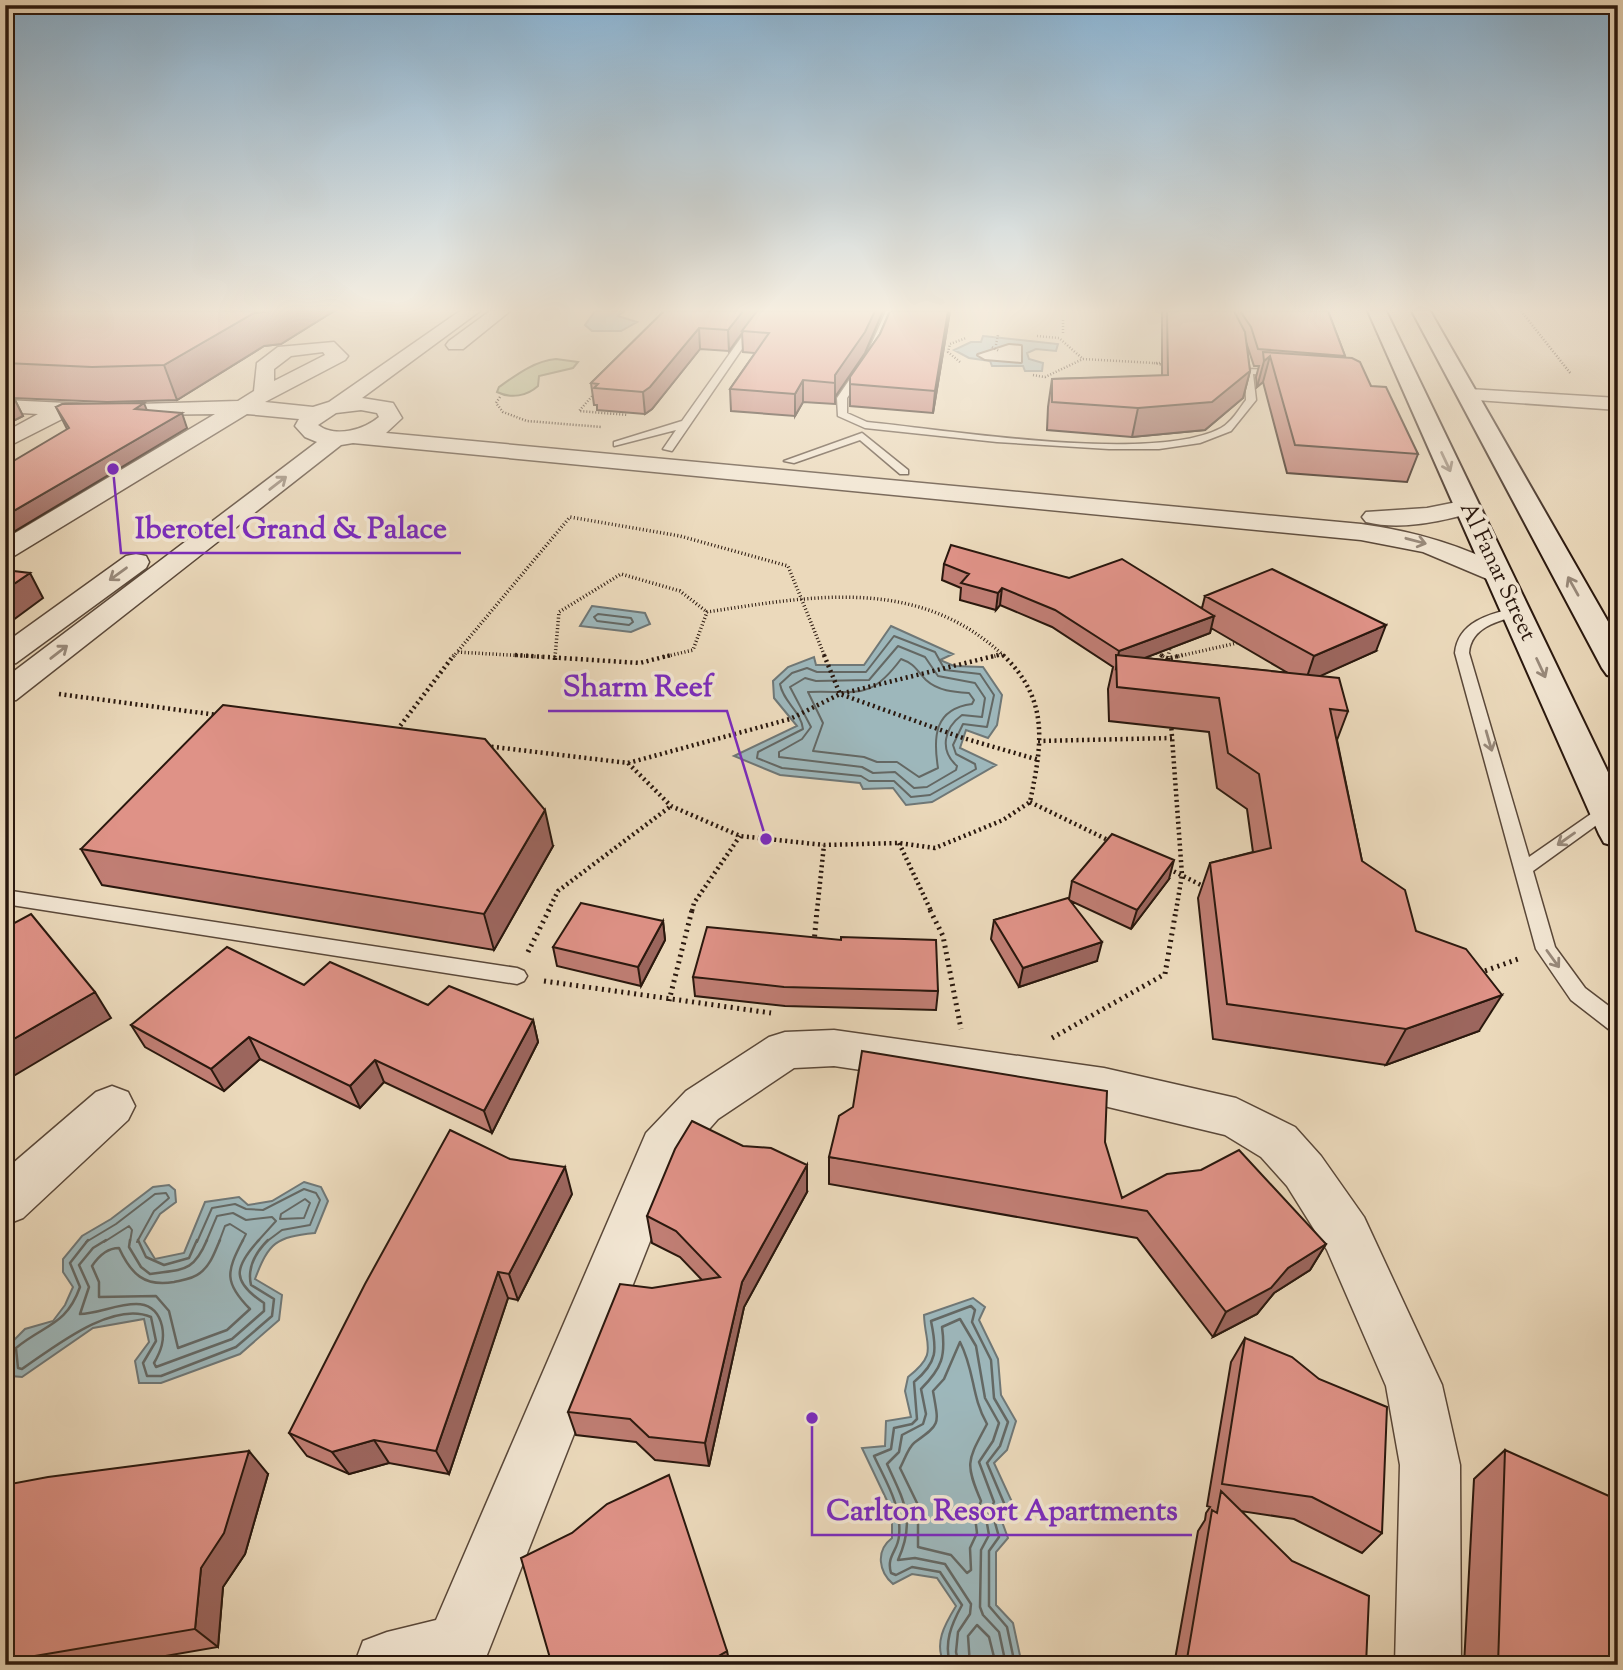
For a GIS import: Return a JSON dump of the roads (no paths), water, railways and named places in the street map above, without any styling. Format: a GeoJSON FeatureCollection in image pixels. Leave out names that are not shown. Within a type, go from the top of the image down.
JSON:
{"type":"FeatureCollection","features":[{"type":"Feature","properties":{"kind":"main road","name":"Al Fanar Street"},"geometry":{"type":"LineString","coordinates":[[1413,389],[1613,822]]}},
{"type":"Feature","properties":{"kind":"main road","name":"Al Fanar Street"},"geometry":{"type":"LineString","coordinates":[[1466,389],[1618,667]]}},
{"type":"Feature","properties":{"kind":"street"},"geometry":{"type":"LineString","coordinates":[[9,690],[375,389]]}},
{"type":"Feature","properties":{"kind":"street"},"geometry":{"type":"LineString","coordinates":[[5,405],[107,411],[255,400],[330,425],[372,431],[398,390]]}},
{"type":"Feature","properties":{"kind":"street"},"geometry":{"type":"LineString","coordinates":[[1469,395],[1618,404]]}},
{"type":"Feature","properties":{"kind":"street"},"geometry":{"type":"LineString","coordinates":[[5,550],[255,400]]}},
{"type":"Feature","properties":{"kind":"street"},"geometry":{"type":"LineString","coordinates":[[5,441],[64,409]]}},
{"type":"Feature","properties":{"kind":"street"},"geometry":{"type":"LineString","coordinates":[[5,657],[330,425],[383,414],[668,449],[1383,517],[1427,516],[1467,507]]}},
{"type":"Feature","properties":{"kind":"street"},"geometry":{"type":"LineString","coordinates":[[330,425],[1372,533],[1443,549],[1499,576]]}},
{"type":"Feature","properties":{"kind":"street"},"geometry":{"type":"LineString","coordinates":[[387,1665],[464,1656],[663,1149],[702,1105],[785,1050],[834,1048],[1104,1087],[1236,1118],[1278,1142],[1304,1171],[1346,1234],[1414,1385],[1430,1465],[1428,1665]]}},
{"type":"Feature","properties":{"kind":"street"},"geometry":{"type":"LineString","coordinates":[[5,1202],[112,1106]]}},
{"type":"Feature","properties":{"kind":"lane"},"geometry":{"type":"LineString","coordinates":[[668,449],[710,389]]}},
{"type":"Feature","properties":{"kind":"lane"},"geometry":{"type":"LineString","coordinates":[[848,389],[842,398],[842,414],[904,472]]}},
{"type":"Feature","properties":{"kind":"lane"},"geometry":{"type":"LineString","coordinates":[[790,461],[863,431],[1092,446],[1149,447],[1183,444],[1227,429],[1251,400],[1250,389]]}},
{"type":"Feature","properties":{"kind":"lane"},"geometry":{"type":"LineString","coordinates":[[627,442],[688,421]]}},
{"type":"Feature","properties":{"kind":"lane"},"geometry":{"type":"LineString","coordinates":[[1515,612],[1482,621],[1462,645],[1546,949],[1578,994],[1618,1025]]}},
{"type":"Feature","properties":{"kind":"lane"},"geometry":{"type":"LineString","coordinates":[[1525,868],[1613,822]]}},
{"type":"Feature","properties":{"kind":"lane"},"geometry":{"type":"LineString","coordinates":[[5,897],[517,976]]}},
{"type":"Feature","properties":{"kind":"water"},"geometry":{"type":"Polygon","coordinates":[[[592,606],[645,613],[650,624],[631,632],[580,626],[592,606]]]}},
{"type":"Feature","properties":{"kind":"water"},"geometry":{"type":"Polygon","coordinates":[[[891,626],[953,654],[940,660],[954,666],[983,667],[1002,695],[997,725],[988,738],[966,730],[960,748],[996,765],[932,802],[906,805],[893,788],[863,789],[860,783],[780,775],[734,756],[797,726],[774,698],[773,681],[788,667],[814,657],[816,665],[864,665],[891,626]]]}},
{"type":"Feature","properties":{"kind":"water"},"geometry":{"type":"Polygon","coordinates":[[[304,1182],[321,1187],[328,1201],[315,1233],[283,1240],[270,1249],[265,1257],[255,1279],[282,1295],[279,1320],[240,1354],[161,1383],[139,1383],[135,1361],[149,1342],[144,1319],[93,1328],[22,1377],[11,1376],[8,1346],[25,1329],[53,1321],[65,1305],[73,1287],[63,1272],[63,1259],[82,1236],[111,1219],[153,1187],[169,1185],[175,1190],[176,1202],[160,1214],[144,1241],[155,1259],[184,1253],[205,1202],[239,1197],[248,1205],[272,1201],[304,1182]]]}},
{"type":"Feature","properties":{"kind":"water"},"geometry":{"type":"Polygon","coordinates":[[[973,1298],[985,1307],[979,1320],[998,1359],[1001,1395],[1016,1421],[1007,1450],[994,1463],[1013,1504],[1001,1519],[1008,1538],[996,1552],[996,1605],[1013,1623],[1022,1665],[945,1665],[940,1642],[956,1606],[937,1578],[912,1574],[893,1584],[885,1574],[881,1555],[892,1538],[892,1511],[862,1448],[885,1446],[886,1421],[911,1417],[905,1391],[908,1377],[918,1369],[927,1355],[924,1315],[973,1298]]]}},
{"type":"Feature","properties":{"kind":"place","name":"Iberotel Grand & Palace"},"geometry":{"type":"Point","coordinates":[113,469]}},
{"type":"Feature","properties":{"kind":"place","name":"Sharm Reef"},"geometry":{"type":"Point","coordinates":[766,839]}},
{"type":"Feature","properties":{"kind":"place","name":"Carlton Resort Apartments"},"geometry":{"type":"Point","coordinates":[812,1418]}}]}
